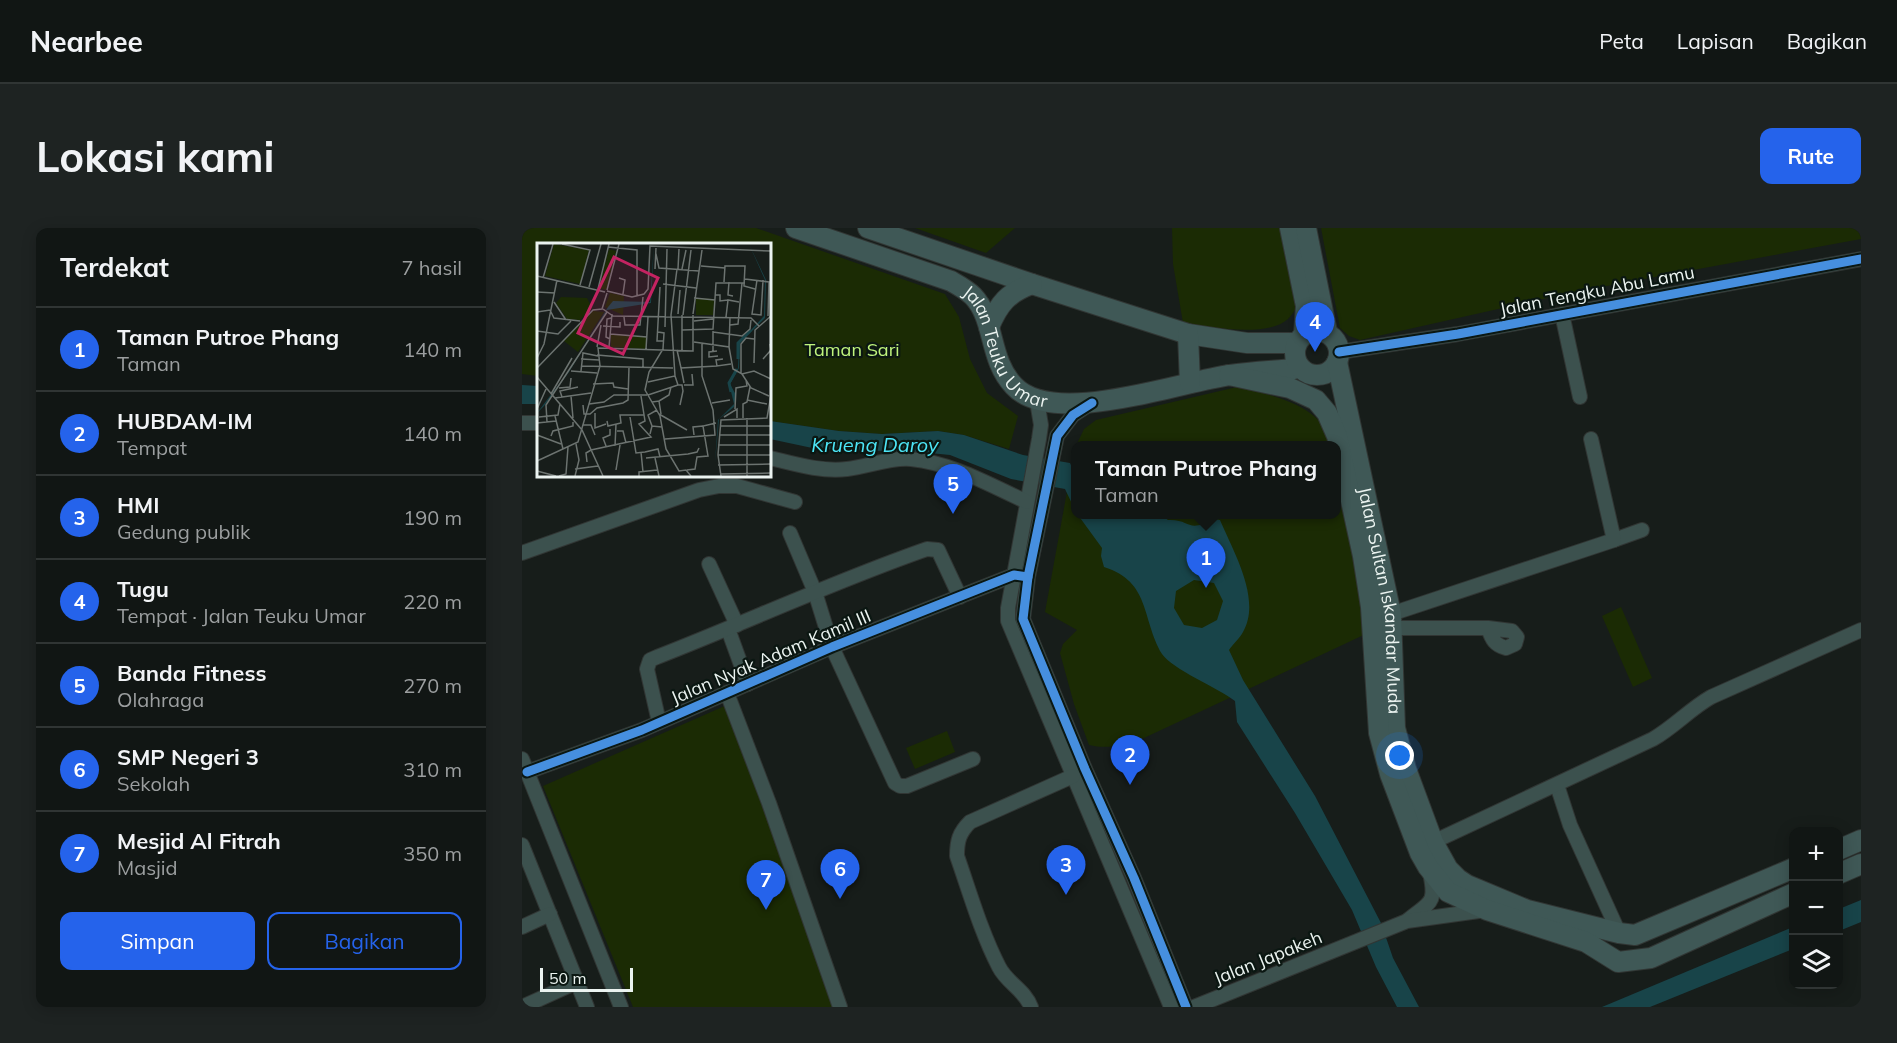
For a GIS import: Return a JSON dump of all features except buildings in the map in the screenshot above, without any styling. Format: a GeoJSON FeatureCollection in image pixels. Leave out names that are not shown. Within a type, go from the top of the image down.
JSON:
{"type":"FeatureCollection","features":[{"type":"Feature","properties":{"kind":"highway","name":"Jalan Teuku Umar"},"geometry":{"type":"LineString","coordinates":[[796,228],[951,280],[973,296],[981,306],[998,362],[1007,379],[1023,394],[1037,401],[1092,403],[1229,375],[1294,369]]}},
{"type":"Feature","properties":{"kind":"highway","name":"Jalan Teuku Umar"},"geometry":{"type":"LineString","coordinates":[[868,228],[1188,334],[1247,343],[1300,339]]}},
{"type":"Feature","properties":{"kind":"highway"},"geometry":{"type":"LineString","coordinates":[[1290,228],[1306,306],[1294,357],[1301,370],[1309,374],[1325,374],[1332,369],[1338,357],[1335,339],[1327,332],[1317,330],[1300,339]]}},
{"type":"Feature","properties":{"kind":"highway"},"geometry":{"type":"LineString","coordinates":[[1305,228],[1327,332]]}},
{"type":"Feature","properties":{"kind":"highway"},"geometry":{"type":"LineString","coordinates":[[989,327],[995,312],[1005,299],[1015,291],[1032,284]]}},
{"type":"Feature","properties":{"kind":"highway"},"geometry":{"type":"LineString","coordinates":[[1188,334],[1190,383]]}},
{"type":"Feature","properties":{"kind":"highway","name":"Jalan Sultan Iskandar Muda"},"geometry":{"type":"LineString","coordinates":[[1338,357],[1391,621],[1395,728],[1406,769],[1433,842],[1451,880]]}},
{"type":"Feature","properties":{"kind":"highway","name":"Jalan Sultan Iskandar Muda"},"geometry":{"type":"LineString","coordinates":[[1229,375],[1290,388],[1316,400],[1327,413],[1338,441]]}},
{"type":"Feature","properties":{"kind":"highway","name":"Jalan Sultan Iskandar Muda"},"geometry":{"type":"LineString","coordinates":[[1341,454],[1364,556],[1371,607],[1379,733],[1390,774],[1420,853],[1428,867],[1451,880]]}},
{"type":"Feature","properties":{"kind":"highway"},"geometry":{"type":"LineString","coordinates":[[1843,848],[1861,840]]}},
{"type":"Feature","properties":{"kind":"highway"},"geometry":{"type":"LineString","coordinates":[[1843,872],[1861,864]]}},
{"type":"Feature","properties":{"kind":"highway"},"geometry":{"type":"LineString","coordinates":[[1451,880],[1527,910],[1635,935],[1789,870]]}},
{"type":"Feature","properties":{"kind":"highway"},"geometry":{"type":"LineString","coordinates":[[1451,880],[1487,910],[1586,942],[1618,962],[1651,958],[1789,894]]}},
{"type":"Feature","properties":{"kind":"highway"},"geometry":{"type":"LineString","coordinates":[[1762,881],[1771,902]]}},
{"type":"Feature","properties":{"kind":"street","name":"Jalan Tengku Abu Lamu"},"geometry":{"type":"LineString","coordinates":[[1338,357],[1861,259]]}},
{"type":"Feature","properties":{"kind":"street"},"geometry":{"type":"LineString","coordinates":[[1562,314],[1580,397]]}},
{"type":"Feature","properties":{"kind":"street"},"geometry":{"type":"LineString","coordinates":[[1037,401],[1041,425],[1008,608],[1008,621],[1171,1007]]}},
{"type":"Feature","properties":{"kind":"street"},"geometry":{"type":"LineString","coordinates":[[1092,403],[1073,415],[1057,436],[1028,577],[1023,620],[1085,769],[1134,878],[1186,1007]]}},
{"type":"Feature","properties":{"kind":"street"},"geometry":{"type":"LineString","coordinates":[[1591,439],[1614,540]]}},
{"type":"Feature","properties":{"kind":"street"},"geometry":{"type":"LineString","coordinates":[[771,458],[804,467],[846,470],[910,459],[962,472],[1028,496]]}},
{"type":"Feature","properties":{"kind":"street"},"geometry":{"type":"LineString","coordinates":[[522,553],[699,490],[719,486],[737,486],[795,502]]}},
{"type":"Feature","properties":{"kind":"street"},"geometry":{"type":"LineString","coordinates":[[1391,621],[1642,530]]}},
{"type":"Feature","properties":{"kind":"street"},"geometry":{"type":"LineString","coordinates":[[790,533],[815,592],[832,647],[895,783],[907,786],[973,759]]}},
{"type":"Feature","properties":{"kind":"street"},"geometry":{"type":"LineString","coordinates":[[659,722],[647,664],[657,657],[864,571],[932,548],[938,550],[942,556],[960,597]]}},
{"type":"Feature","properties":{"kind":"street"},"geometry":{"type":"LineString","coordinates":[[709,564],[732,627],[748,684]]}},
{"type":"Feature","properties":{"kind":"street"},"geometry":{"type":"LineString","coordinates":[[1014,575],[1028,577]]}},
{"type":"Feature","properties":{"kind":"street","name":"Jalan Nyak Adam Kamil III"},"geometry":{"type":"LineString","coordinates":[[524,766],[659,722],[832,647],[1014,575]]}},
{"type":"Feature","properties":{"kind":"street"},"geometry":{"type":"LineString","coordinates":[[1391,621],[1488,628]]}},
{"type":"Feature","properties":{"kind":"street"},"geometry":{"type":"LineString","coordinates":[[1433,842],[1653,739],[1668,731],[1691,709],[1711,697],[1861,630]]}},
{"type":"Feature","properties":{"kind":"street"},"geometry":{"type":"LineString","coordinates":[[727,693],[769,803],[840,1007]]}},
{"type":"Feature","properties":{"kind":"street"},"geometry":{"type":"LineString","coordinates":[[524,766],[621,1007]]}},
{"type":"Feature","properties":{"kind":"street"},"geometry":{"type":"LineString","coordinates":[[1031,1007],[1021,989],[1000,970],[957,856],[957,843],[960,831],[970,822],[1073,776]]}},
{"type":"Feature","properties":{"kind":"street"},"geometry":{"type":"LineString","coordinates":[[1557,785],[1570,825],[1619,933]]}},
{"type":"Feature","properties":{"kind":"street"},"geometry":{"type":"LineString","coordinates":[[522,845],[587,1007]]}},
{"type":"Feature","properties":{"kind":"street"},"geometry":{"type":"LineString","coordinates":[[1407,921],[1432,900],[1434,891],[1428,867]]}},
{"type":"Feature","properties":{"kind":"street"},"geometry":{"type":"LineString","coordinates":[[1407,921],[1487,910]]}},
{"type":"Feature","properties":{"kind":"street"},"geometry":{"type":"LineString","coordinates":[[522,927],[550,914]]}},
{"type":"Feature","properties":{"kind":"street","name":"Jalan Japakeh"},"geometry":{"type":"LineString","coordinates":[[1194,1007],[1407,921]]}},
{"type":"Feature","properties":{"kind":"street"},"geometry":{"type":"LineString","coordinates":[[522,1007],[577,982]]}},
{"type":"Feature","properties":{"kind":"green space","name":"Taman Sari"},"geometry":{"type":"Polygon","coordinates":[[[522,228],[756,228],[945,294],[959,317],[970,359],[987,393],[1018,416],[1009,449],[964,435],[938,431],[882,434],[839,431],[771,421],[771,243],[537,243],[537,376],[522,374],[522,228]]]}},
{"type":"Feature","properties":{"kind":"green space"},"geometry":{"type":"Polygon","coordinates":[[[915,228],[1015,228],[986,253],[915,228]]]}},
{"type":"Feature","properties":{"kind":"green space"},"geometry":{"type":"Polygon","coordinates":[[[1172,228],[1283,228],[1297,307],[1288,319],[1279,325],[1252,330],[1183,323],[1173,264],[1172,228]]]}},
{"type":"Feature","properties":{"kind":"green space"},"geometry":{"type":"Polygon","coordinates":[[[1321,228],[1861,228],[1861,239],[1574,292],[1360,340],[1349,336],[1340,328],[1321,228]]]}},
{"type":"Feature","properties":{"kind":"green space"},"geometry":{"type":"Polygon","coordinates":[[[1237,387],[1280,398],[1308,412],[1328,432],[1331,441],[1078,441],[1084,429],[1096,420],[1237,387]]]}},
{"type":"Feature","properties":{"kind":"green space"},"geometry":{"type":"Polygon","coordinates":[[[1071,470],[1071,519],[1341,519],[1341,480],[1370,632],[1144,738],[1111,747],[1089,745],[1074,704],[1060,653],[1063,644],[1077,630],[1045,612],[1071,470]]]}},
{"type":"Feature","properties":{"kind":"green space"},"geometry":{"type":"Polygon","coordinates":[[[1621,607],[1652,678],[1633,687],[1602,616],[1621,607]]]}},
{"type":"Feature","properties":{"kind":"green space"},"geometry":{"type":"Polygon","coordinates":[[[727,705],[841,1007],[633,1007],[543,786],[727,705]]]}},
{"type":"Feature","properties":{"kind":"green space"},"geometry":{"type":"Polygon","coordinates":[[[947,731],[955,752],[915,769],[906,748],[947,731]]]}},
{"type":"Feature","properties":{"kind":"water"},"geometry":{"type":"Polygon","coordinates":[[[522,385],[537,386],[537,404],[522,404],[522,385]]]}},
{"type":"Feature","properties":{"kind":"water","name":"Krueng Daroy"},"geometry":{"type":"Polygon","coordinates":[[[771,421],[839,431],[882,434],[938,431],[964,435],[1023,455],[1070,463],[1071,502],[1065,489],[1011,479],[950,455],[817,449],[771,439],[771,421]]]}},
{"type":"Feature","properties":{"kind":"water"},"geometry":{"type":"Polygon","coordinates":[[[1081,519],[1167,519],[1193,526],[1214,519],[1220,520],[1238,560],[1248,590],[1248,619],[1243,632],[1229,650],[1243,680],[1315,796],[1381,923],[1393,958],[1419,1007],[1397,1007],[1376,967],[1352,910],[1295,813],[1237,722],[1235,701],[1167,660],[1155,641],[1143,603],[1137,592],[1130,582],[1104,567],[1101,556],[1102,548],[1081,519]],[[1194,580],[1176,591],[1174,608],[1184,625],[1202,628],[1217,620],[1223,601],[1214,583],[1194,580]]]}},
{"type":"Feature","properties":{"kind":"water"},"geometry":{"type":"Polygon","coordinates":[[[1861,900],[1861,922],[1843,929],[1843,907],[1861,900]]]}},
{"type":"Feature","properties":{"kind":"water"},"geometry":{"type":"Polygon","coordinates":[[[1789,929],[1789,951],[1650,1007],[1602,1007],[1789,929]]]}},
{"type":"Feature","properties":{"kind":"cycle path"},"geometry":{"type":"LineString","coordinates":[[1339,352],[1458,334],[1861,259]]}},
{"type":"Feature","properties":{"kind":"cycle path"},"geometry":{"type":"LineString","coordinates":[[1092,403],[1073,415],[1057,436],[1028,577],[1023,619],[1085,769],[1134,878],[1186,1007]]}},
{"type":"Feature","properties":{"kind":"cycle path"},"geometry":{"type":"LineString","coordinates":[[527,772],[642,730],[832,647],[1014,575],[1028,577]]}},
{"type":"Feature","properties":{"kind":"place","name":"Tugu"},"geometry":{"type":"Point","coordinates":[1315,352]}},
{"type":"Feature","properties":{"kind":"place","name":"Banda Fitness"},"geometry":{"type":"Point","coordinates":[953,514]}},
{"type":"Feature","properties":{"kind":"place","name":"Taman Putroe Phang"},"geometry":{"type":"Point","coordinates":[1206,588]}},
{"type":"Feature","properties":{"kind":"place","name":"HUBDAM-IM"},"geometry":{"type":"Point","coordinates":[1130,785]}},
{"type":"Feature","properties":{"kind":"place","name":"HMI"},"geometry":{"type":"Point","coordinates":[1066,895]}},
{"type":"Feature","properties":{"kind":"place","name":"SMP Negeri 3"},"geometry":{"type":"Point","coordinates":[840,899]}},
{"type":"Feature","properties":{"kind":"place","name":"Mesjid Al Fitrah"},"geometry":{"type":"Point","coordinates":[766,910]}}]}
